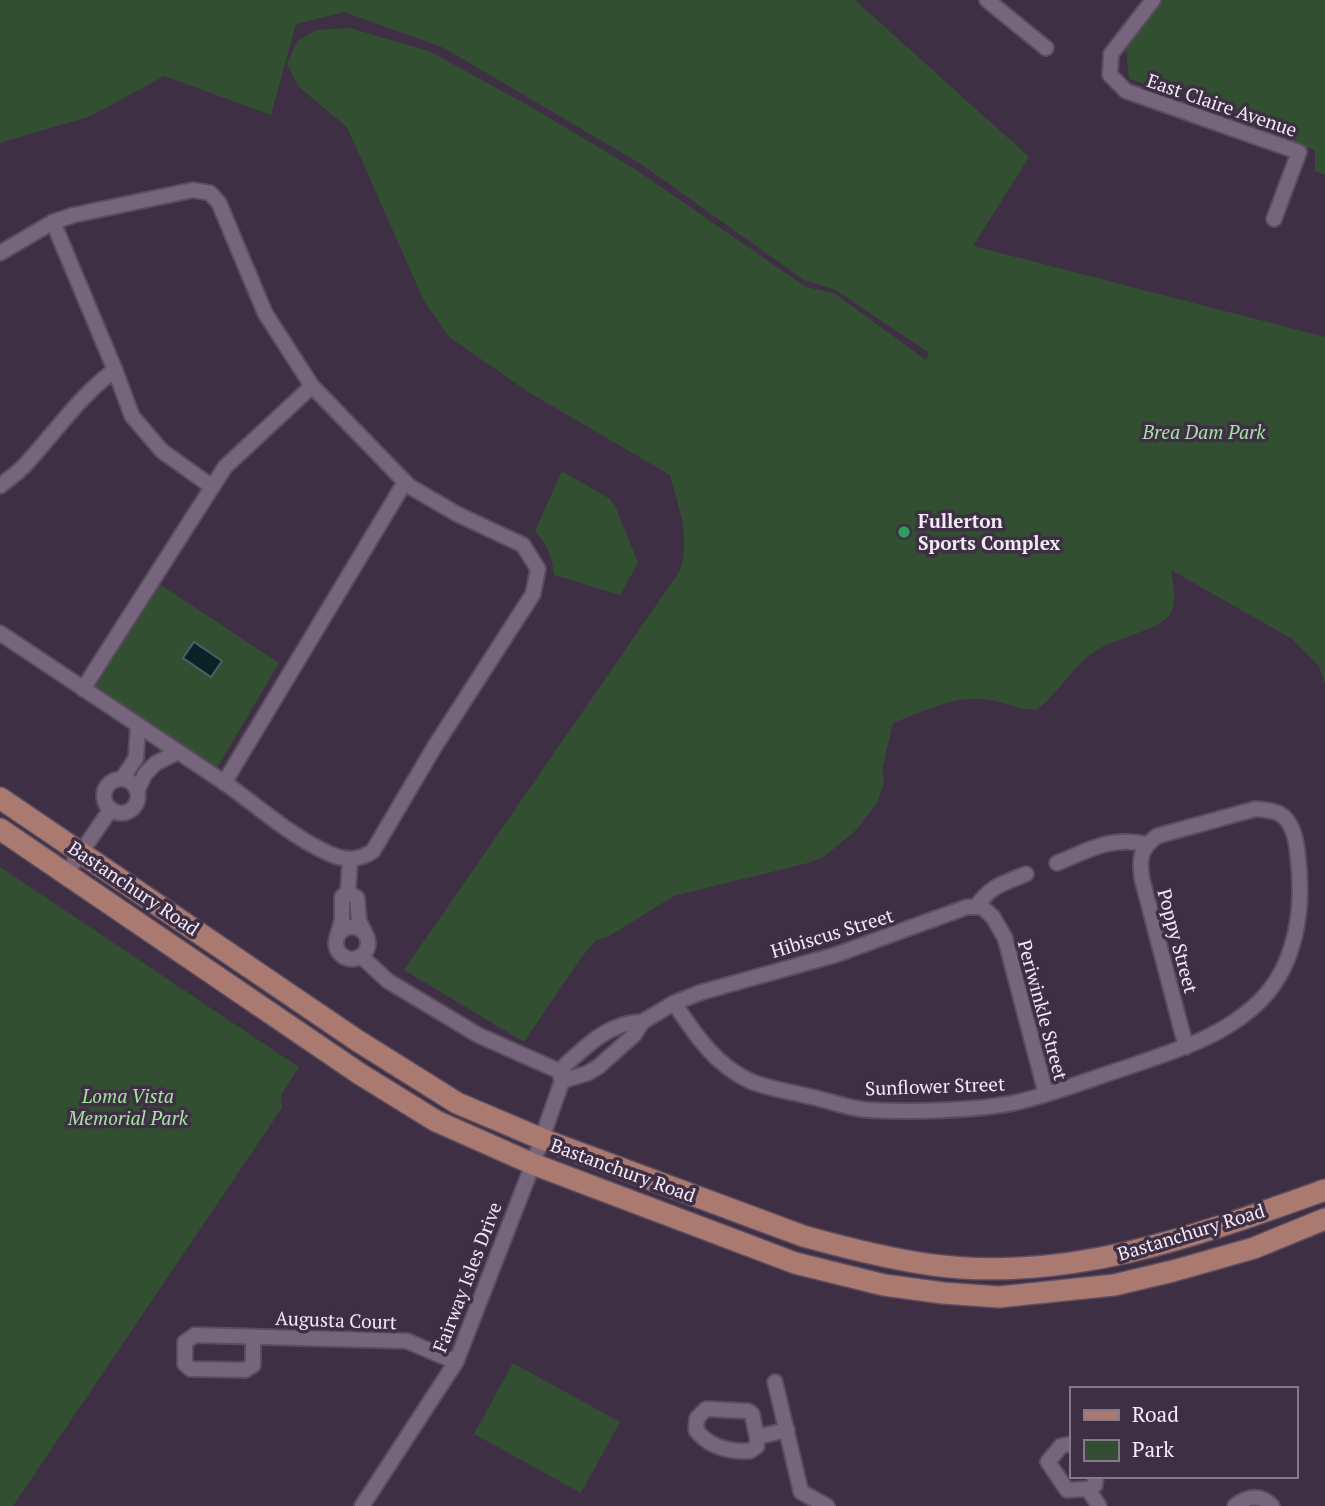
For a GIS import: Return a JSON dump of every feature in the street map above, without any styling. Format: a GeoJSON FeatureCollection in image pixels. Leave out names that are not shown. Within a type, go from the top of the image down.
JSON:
{"type":"FeatureCollection","features":[{"type":"Feature","properties":{"kind":"main road","name":"Bastanchury Road"},"geometry":{"type":"LineString","coordinates":[[0,797],[416,1079],[457,1103],[542,1139],[803,1236],[845,1248],[934,1265],[1024,1267],[1148,1249],[1325,1190]]}},
{"type":"Feature","properties":{"kind":"main road","name":"Bastanchury Road"},"geometry":{"type":"LineString","coordinates":[[0,829],[412,1107],[533,1164],[795,1263],[884,1284],[943,1293],[999,1297],[1114,1285],[1173,1271],[1254,1248],[1325,1219]]}},
{"type":"Feature","properties":{"kind":"street","name":"East Claire Avenue"},"geometry":{"type":"LineString","coordinates":[[1153,0],[1111,54],[1110,75],[1126,91],[1299,152],[1274,219]]}},
{"type":"Feature","properties":{"kind":"street"},"geometry":{"type":"LineString","coordinates":[[990,1],[1046,48]]}},
{"type":"Feature","properties":{"kind":"street"},"geometry":{"type":"LineString","coordinates":[[0,253],[53,222],[74,215],[193,190],[210,193],[219,203],[265,313],[312,386],[405,482],[457,514],[523,545],[538,569],[533,594],[435,746],[373,851],[361,859],[328,853],[307,841],[0,633]]}},
{"type":"Feature","properties":{"kind":"street"},"geometry":{"type":"LineString","coordinates":[[53,222],[132,416],[162,451],[211,486]]}},
{"type":"Feature","properties":{"kind":"street"},"geometry":{"type":"LineString","coordinates":[[0,486],[24,466],[60,422],[100,380],[115,370]]}},
{"type":"Feature","properties":{"kind":"street"},"geometry":{"type":"LineString","coordinates":[[83,689],[225,467],[312,386]]}},
{"type":"Feature","properties":{"kind":"street"},"geometry":{"type":"LineString","coordinates":[[224,783],[405,482]]}},
{"type":"Feature","properties":{"kind":"street"},"geometry":{"type":"LineString","coordinates":[[122,779],[136,758],[138,725]]}},
{"type":"Feature","properties":{"kind":"street"},"geometry":{"type":"LineString","coordinates":[[137,791],[131,782],[122,779],[111,782],[106,787],[105,800],[111,809],[121,813],[133,808],[145,774],[156,763],[178,752]]}},
{"type":"Feature","properties":{"kind":"street"},"geometry":{"type":"LineString","coordinates":[[66,874],[111,809]]}},
{"type":"Feature","properties":{"kind":"street","name":"Sunflower Street"},"geometry":{"type":"LineString","coordinates":[[674,1003],[702,1045],[727,1067],[751,1081],[866,1110],[971,1108],[1019,1101],[1186,1047],[1216,1035],[1259,1002],[1274,984],[1291,949],[1299,919],[1301,883],[1298,851],[1292,828],[1284,818],[1271,810],[1255,809],[1157,836],[1146,844]]}},
{"type":"Feature","properties":{"kind":"street"},"geometry":{"type":"LineString","coordinates":[[1057,863],[1102,845],[1126,840],[1146,844]]}},
{"type":"Feature","properties":{"kind":"street","name":"Poppy Street"},"geometry":{"type":"LineString","coordinates":[[1146,844],[1139,857],[1142,879],[1186,1047]]}},
{"type":"Feature","properties":{"kind":"street"},"geometry":{"type":"LineString","coordinates":[[348,891],[357,898],[359,921],[368,947],[361,956],[350,958],[339,952],[336,940],[342,920],[342,897],[348,891],[350,859]]}},
{"type":"Feature","properties":{"kind":"street","name":"Hibiscus Street"},"geometry":{"type":"LineString","coordinates":[[560,1076],[601,1036],[618,1025],[642,1022],[674,1003],[702,992],[835,955],[967,907],[976,907],[985,893],[997,885],[1026,874]]}},
{"type":"Feature","properties":{"kind":"street","name":"Periwinkle Street"},"geometry":{"type":"LineString","coordinates":[[976,907],[982,907],[993,916],[1005,938],[1046,1094]]}},
{"type":"Feature","properties":{"kind":"street"},"geometry":{"type":"LineString","coordinates":[[338,934],[349,926],[365,933]]}},
{"type":"Feature","properties":{"kind":"street"},"geometry":{"type":"LineString","coordinates":[[361,956],[388,981],[478,1035],[560,1076]]}},
{"type":"Feature","properties":{"kind":"street","name":"Hibiscus Street"},"geometry":{"type":"LineString","coordinates":[[560,1076],[588,1073],[614,1055],[634,1035],[642,1022]]}},
{"type":"Feature","properties":{"kind":"street"},"geometry":{"type":"LineString","coordinates":[[601,1036],[609,1040],[614,1055]]}},
{"type":"Feature","properties":{"kind":"street","name":"Fairway Isles Drive"},"geometry":{"type":"LineString","coordinates":[[362,1506],[456,1362],[533,1164],[560,1076]]}},
{"type":"Feature","properties":{"kind":"street","name":"Augusta Court"},"geometry":{"type":"LineString","coordinates":[[253,1337],[253,1365],[245,1370],[191,1369],[185,1364],[185,1342],[195,1335],[407,1341],[456,1362]]}},
{"type":"Feature","properties":{"kind":"street"},"geometry":{"type":"LineString","coordinates":[[775,1382],[801,1492],[827,1506]]}},
{"type":"Feature","properties":{"kind":"street"},"geometry":{"type":"LineString","coordinates":[[757,1437],[787,1430]]}},
{"type":"Feature","properties":{"kind":"street"},"geometry":{"type":"LineString","coordinates":[[1070,1444],[1061,1446],[1048,1462],[1067,1490],[1088,1489],[1095,1485],[1096,1478]]}},
{"type":"Feature","properties":{"kind":"street"},"geometry":{"type":"LineString","coordinates":[[1088,1489],[1099,1506]]}},
{"type":"Feature","properties":{"kind":"street"},"geometry":{"type":"LineString","coordinates":[[1235,1506],[1246,1498],[1259,1498],[1272,1506]]}},
{"type":"Feature","properties":{"kind":"green space","name":"Brea Dam Park"},"geometry":{"type":"Polygon","coordinates":[[[0,0],[855,0],[1029,157],[973,246],[1325,337],[1325,684],[1319,666],[1292,639],[1171,570],[1174,600],[1168,617],[1155,626],[1106,645],[1090,655],[1037,710],[983,699],[959,700],[893,723],[882,770],[884,783],[877,803],[856,830],[824,857],[674,896],[609,936],[595,941],[524,1042],[404,970],[679,572],[684,548],[680,511],[670,475],[530,393],[449,337],[424,301],[347,127],[299,87],[287,64],[297,41],[316,30],[350,28],[429,51],[531,107],[635,169],[806,287],[834,293],[926,360],[929,353],[836,290],[804,280],[641,164],[444,48],[344,12],[296,24],[271,115],[164,76],[91,116],[0,143],[0,0]]]}},
{"type":"Feature","properties":{"kind":"green space"},"geometry":{"type":"Polygon","coordinates":[[[1160,0],[1325,0],[1325,175],[1315,171],[1315,150],[1268,135],[1191,98],[1129,79],[1126,49],[1160,0]]]}},
{"type":"Feature","properties":{"kind":"green space"},"geometry":{"type":"Polygon","coordinates":[[[562,471],[610,499],[616,508],[638,563],[620,595],[554,575],[548,551],[535,531],[562,471]]]}},
{"type":"Feature","properties":{"kind":"green space"},"geometry":{"type":"Polygon","coordinates":[[[159,584],[279,663],[217,768],[94,689],[159,584]]]}},
{"type":"Feature","properties":{"kind":"green space","name":"Loma Vista Memorial Park"},"geometry":{"type":"Polygon","coordinates":[[[0,867],[299,1067],[281,1095],[282,1108],[13,1506],[0,1506],[0,867]]]}},
{"type":"Feature","properties":{"kind":"green space"},"geometry":{"type":"Polygon","coordinates":[[[513,1363],[620,1422],[581,1493],[474,1434],[513,1363]]]}},
{"type":"Feature","properties":{"kind":"shaded area"},"geometry":{"type":"Polygon","coordinates":[[[194,642],[222,661],[211,677],[183,658],[194,642]]]}},
{"type":"Feature","properties":{"kind":"place","name":"Fullerton Sports Complex"},"geometry":{"type":"Point","coordinates":[904,532]}}]}
